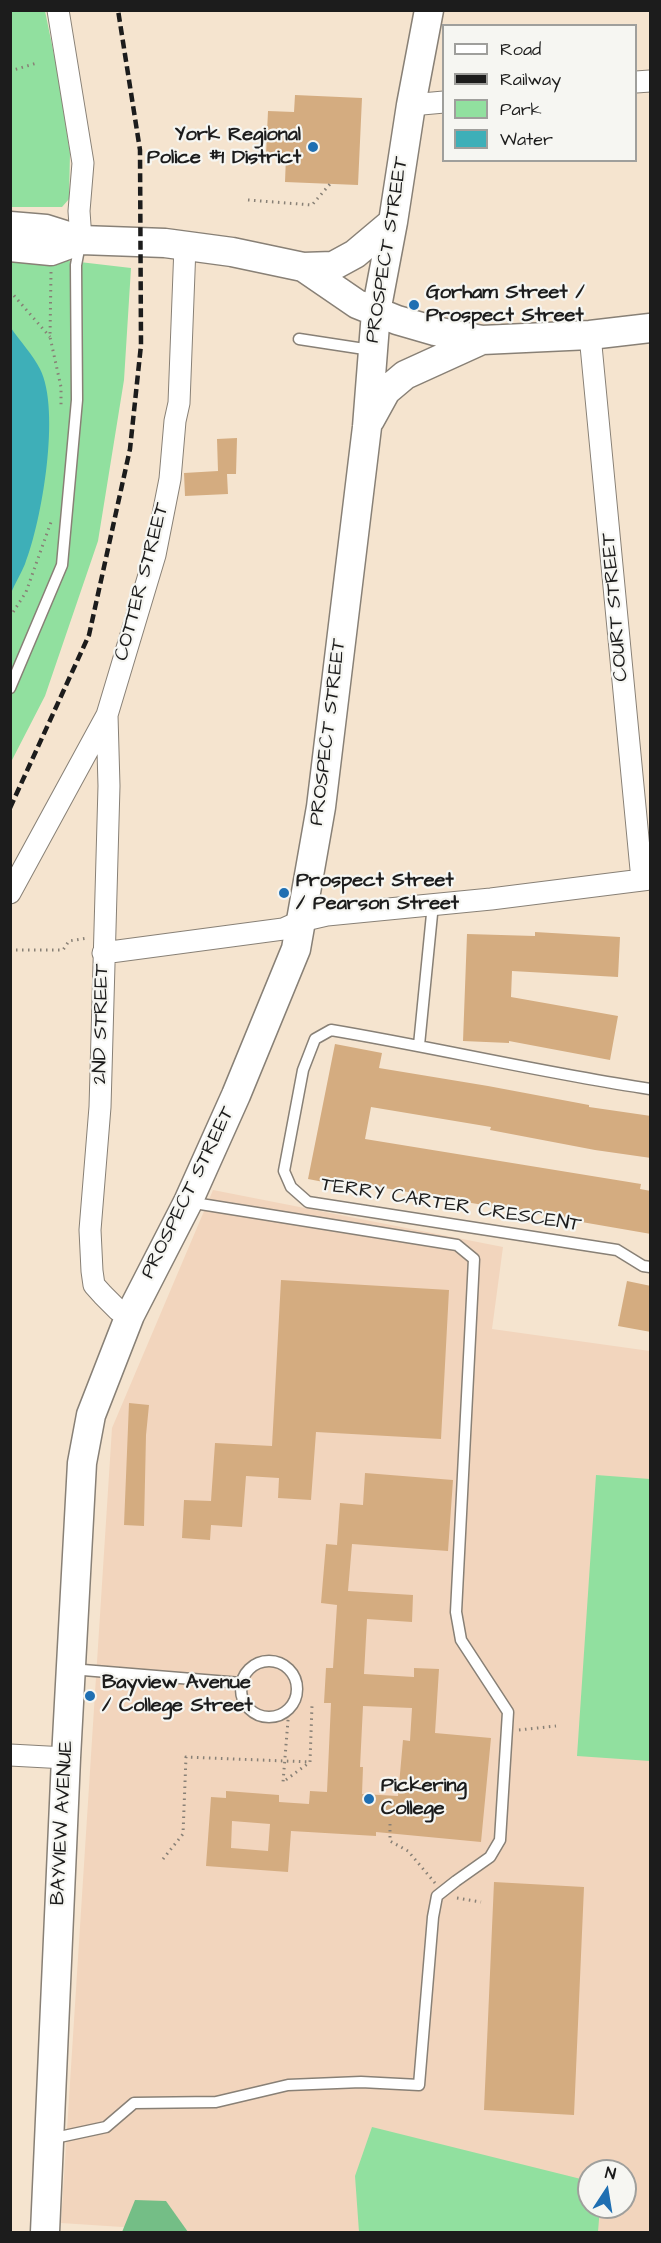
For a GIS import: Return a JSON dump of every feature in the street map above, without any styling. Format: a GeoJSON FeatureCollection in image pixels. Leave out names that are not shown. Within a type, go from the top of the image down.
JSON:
{"type":"FeatureCollection","features":[{"type":"Feature","properties":{"kind":"main road","name":"PROSPECT STREET"},"geometry":{"type":"LineString","coordinates":[[91,1415],[129,1315],[188,1202],[236,1095],[292,959],[321,807],[367,427],[376,312],[429,10]]}},
{"type":"Feature","properties":{"kind":"main road"},"geometry":{"type":"LineString","coordinates":[[10,226],[46,229],[81,240],[140,242],[232,252],[303,267],[333,266],[356,254],[393,222]]}},
{"type":"Feature","properties":{"kind":"main road"},"geometry":{"type":"LineString","coordinates":[[10,247],[51,251],[81,240]]}},
{"type":"Feature","properties":{"kind":"main road"},"geometry":{"type":"LineString","coordinates":[[303,267],[357,303],[376,312],[435,331],[482,340],[590,335],[651,328]]}},
{"type":"Feature","properties":{"kind":"main road"},"geometry":{"type":"LineString","coordinates":[[367,427],[386,391],[405,375],[422,365],[482,340]]}},
{"type":"Feature","properties":{"kind":"main road","name":"BAYVIEW AVENUE"},"geometry":{"type":"LineString","coordinates":[[45,2232],[70,1669],[82,1463],[91,1415]]}},
{"type":"Feature","properties":{"kind":"street"},"geometry":{"type":"LineString","coordinates":[[58,10],[83,163],[81,240]]}},
{"type":"Feature","properties":{"kind":"street"},"geometry":{"type":"LineString","coordinates":[[411,105],[442,102]]}},
{"type":"Feature","properties":{"kind":"street","name":"COTTER STREET"},"geometry":{"type":"LineString","coordinates":[[10,893],[107,715],[155,555],[170,479],[175,421],[179,403],[185,246]]}},
{"type":"Feature","properties":{"kind":"street","name":"COURT STREET"},"geometry":{"type":"LineString","coordinates":[[590,335],[646,879]]}},
{"type":"Feature","properties":{"kind":"street","name":"2ND STREET"},"geometry":{"type":"LineString","coordinates":[[107,715],[109,786],[100,1107],[90,1230],[94,1285],[118,1310],[129,1315]]}},
{"type":"Feature","properties":{"kind":"street"},"geometry":{"type":"LineString","coordinates":[[104,944],[283,929],[301,921],[327,915],[491,899],[646,879]]}},
{"type":"Feature","properties":{"kind":"street"},"geometry":{"type":"LineString","coordinates":[[10,1755],[66,1758]]}},
{"type":"Feature","properties":{"kind":"lane"},"geometry":{"type":"LineString","coordinates":[[10,688],[62,565],[77,400],[76,266],[81,240]]}},
{"type":"Feature","properties":{"kind":"lane"},"geometry":{"type":"LineString","coordinates":[[299,339],[372,350]]}},
{"type":"Feature","properties":{"kind":"lane"},"geometry":{"type":"LineString","coordinates":[[419,1045],[433,904]]}},
{"type":"Feature","properties":{"kind":"lane","name":"TERRY CARTER CRESCENT"},"geometry":{"type":"LineString","coordinates":[[651,1089],[331,1030],[315,1039],[303,1070],[284,1171],[291,1187],[308,1202],[617,1250],[643,1266],[651,1267]]}},
{"type":"Feature","properties":{"kind":"lane"},"geometry":{"type":"LineString","coordinates":[[48,2140],[106,2127],[134,2103],[216,2103],[288,2085],[361,2082],[419,2085],[433,1917],[440,1894],[490,1857],[500,1840],[508,1712],[460,1640],[456,1612],[474,1259],[457,1245],[188,1202]]}},
{"type":"Feature","properties":{"kind":"lane"},"geometry":{"type":"LineString","coordinates":[[272,1661],[290,1670],[297,1690],[295,1700],[289,1708],[271,1717],[261,1716],[252,1711],[241,1694],[241,1683],[252,1666],[272,1661]]}},
{"type":"Feature","properties":{"kind":"lane"},"geometry":{"type":"LineString","coordinates":[[70,1669],[241,1683]]}},
{"type":"Feature","properties":{"kind":"path"},"geometry":{"type":"LineString","coordinates":[[10,71],[37,63]]}},
{"type":"Feature","properties":{"kind":"path"},"geometry":{"type":"LineString","coordinates":[[248,200],[312,205],[330,184]]}},
{"type":"Feature","properties":{"kind":"path"},"geometry":{"type":"LineString","coordinates":[[51,268],[50,337],[61,387],[61,409]]}},
{"type":"Feature","properties":{"kind":"path"},"geometry":{"type":"LineString","coordinates":[[10,291],[50,337]]}},
{"type":"Feature","properties":{"kind":"path"},"geometry":{"type":"LineString","coordinates":[[10,617],[27,592],[53,515]]}},
{"type":"Feature","properties":{"kind":"path"},"geometry":{"type":"LineString","coordinates":[[10,950],[63,950],[69,941],[104,944]]}},
{"type":"Feature","properties":{"kind":"path"},"geometry":{"type":"LineString","coordinates":[[310,1762],[312,1705]]}},
{"type":"Feature","properties":{"kind":"path"},"geometry":{"type":"LineString","coordinates":[[289,1708],[283,1782],[310,1762]]}},
{"type":"Feature","properties":{"kind":"path"},"geometry":{"type":"LineString","coordinates":[[508,1731],[556,1726]]}},
{"type":"Feature","properties":{"kind":"path"},"geometry":{"type":"LineString","coordinates":[[163,1859],[183,1834],[186,1757],[310,1762]]}},
{"type":"Feature","properties":{"kind":"path"},"geometry":{"type":"LineString","coordinates":[[390,1824],[390,1841],[408,1851],[440,1894],[482,1902]]}},
{"type":"Feature","properties":{"kind":"shaded area","name":"Pickering College"},"geometry":{"type":"Polygon","coordinates":[[[213,1190],[503,1247],[492,1329],[650,1351],[650,2232],[199,2232],[61,2223],[112,1428],[213,1190]]]}},
{"type":"Feature","properties":{"kind":"green space"},"geometry":{"type":"Polygon","coordinates":[[[10,11],[45,11],[70,153],[69,199],[62,207],[11,207],[10,11]]]}},
{"type":"Feature","properties":{"kind":"green space"},"geometry":{"type":"Polygon","coordinates":[[[11,254],[131,268],[124,380],[98,541],[45,696],[11,762],[11,254]]]}},
{"type":"Feature","properties":{"kind":"green space"},"geometry":{"type":"Polygon","coordinates":[[[596,1475],[650,1479],[650,1761],[577,1756],[596,1475]]]}},
{"type":"Feature","properties":{"kind":"green space"},"geometry":{"type":"Polygon","coordinates":[[[372,2127],[577,2178],[577,2219],[599,2219],[598,2232],[359,2232],[355,2176],[372,2127]]]}},
{"type":"Feature","properties":{"kind":"green space"},"geometry":{"type":"Polygon","coordinates":[[[135,2200],[166,2201],[188,2232],[122,2232],[135,2200]]]}},
{"type":"Feature","properties":{"kind":"water"},"geometry":{"type":"Polygon","coordinates":[[[11,328],[40,369],[46,387],[49,437],[43,494],[37,521],[25,564],[11,593],[11,328]]]}},
{"type":"Feature","properties":{"kind":"building","name":"York Regional Police #1 District"},"geometry":{"type":"Polygon","coordinates":[[[295,95],[362,98],[358,185],[285,182],[286,156],[266,155],[268,111],[294,112],[295,95]]]}},
{"type":"Feature","properties":{"kind":"building"},"geometry":{"type":"Polygon","coordinates":[[[237,438],[236,474],[227,474],[228,494],[185,496],[184,473],[218,471],[217,439],[237,438]]]}},
{"type":"Feature","properties":{"kind":"building"},"geometry":{"type":"Polygon","coordinates":[[[535,932],[620,937],[618,977],[512,971],[511,997],[618,1016],[610,1060],[509,1041],[509,1043],[463,1041],[467,934],[535,936],[535,932]]]}},
{"type":"Feature","properties":{"kind":"building"},"geometry":{"type":"Polygon","coordinates":[[[335,1044],[382,1053],[379,1068],[488,1086],[589,1105],[589,1107],[651,1116],[651,1158],[595,1150],[490,1130],[491,1127],[371,1107],[365,1139],[641,1184],[640,1189],[651,1191],[651,1234],[356,1183],[355,1188],[308,1179],[335,1044]]]}},
{"type":"Feature","properties":{"kind":"building"},"geometry":{"type":"Polygon","coordinates":[[[281,1280],[449,1290],[441,1439],[316,1432],[311,1500],[278,1498],[279,1478],[246,1476],[242,1527],[211,1525],[210,1540],[182,1538],[184,1500],[211,1501],[215,1443],[272,1446],[281,1280]]]}},
{"type":"Feature","properties":{"kind":"building"},"geometry":{"type":"Polygon","coordinates":[[[627,1281],[651,1286],[651,1332],[618,1326],[627,1281]]]}},
{"type":"Feature","properties":{"kind":"building"},"geometry":{"type":"Polygon","coordinates":[[[129,1403],[149,1405],[144,1526],[124,1525],[129,1403]]]}},
{"type":"Feature","properties":{"kind":"building"},"geometry":{"type":"Polygon","coordinates":[[[365,1473],[453,1480],[448,1551],[352,1544],[348,1591],[413,1595],[412,1622],[367,1619],[364,1674],[414,1677],[414,1668],[439,1669],[435,1733],[491,1738],[481,1842],[376,1832],[376,1836],[291,1831],[288,1872],[206,1866],[211,1797],[226,1798],[226,1791],[279,1795],[279,1802],[309,1804],[310,1791],[327,1792],[331,1703],[324,1703],[326,1668],[333,1668],[337,1605],[321,1603],[326,1544],[337,1545],[340,1503],[363,1505],[365,1473]],[[363,1706],[360,1767],[363,1767],[362,1794],[398,1796],[403,1740],[410,1741],[412,1708],[363,1706]],[[232,1821],[231,1848],[268,1851],[270,1824],[232,1821]]]}},
{"type":"Feature","properties":{"kind":"building"},"geometry":{"type":"Polygon","coordinates":[[[494,1882],[584,1887],[574,2115],[484,2110],[494,1882]]]}},
{"type":"Feature","properties":{"kind":"railway"},"geometry":{"type":"LineString","coordinates":[[10,808],[89,635],[130,449],[141,345],[140,150],[118,10]]}},
{"type":"Feature","properties":{"kind":"place","name":"York Regional Police #1 District"},"geometry":{"type":"Point","coordinates":[313,147]}},
{"type":"Feature","properties":{"kind":"place","name":"Gorham Street / Prospect Street"},"geometry":{"type":"Point","coordinates":[414,305]}},
{"type":"Feature","properties":{"kind":"place","name":"Prospect Street / Pearson Street"},"geometry":{"type":"Point","coordinates":[284,893]}},
{"type":"Feature","properties":{"kind":"place","name":"Bayview Avenue / College Street"},"geometry":{"type":"Point","coordinates":[90,1696]}},
{"type":"Feature","properties":{"kind":"place","name":"Pickering College"},"geometry":{"type":"Point","coordinates":[369,1799]}}]}
